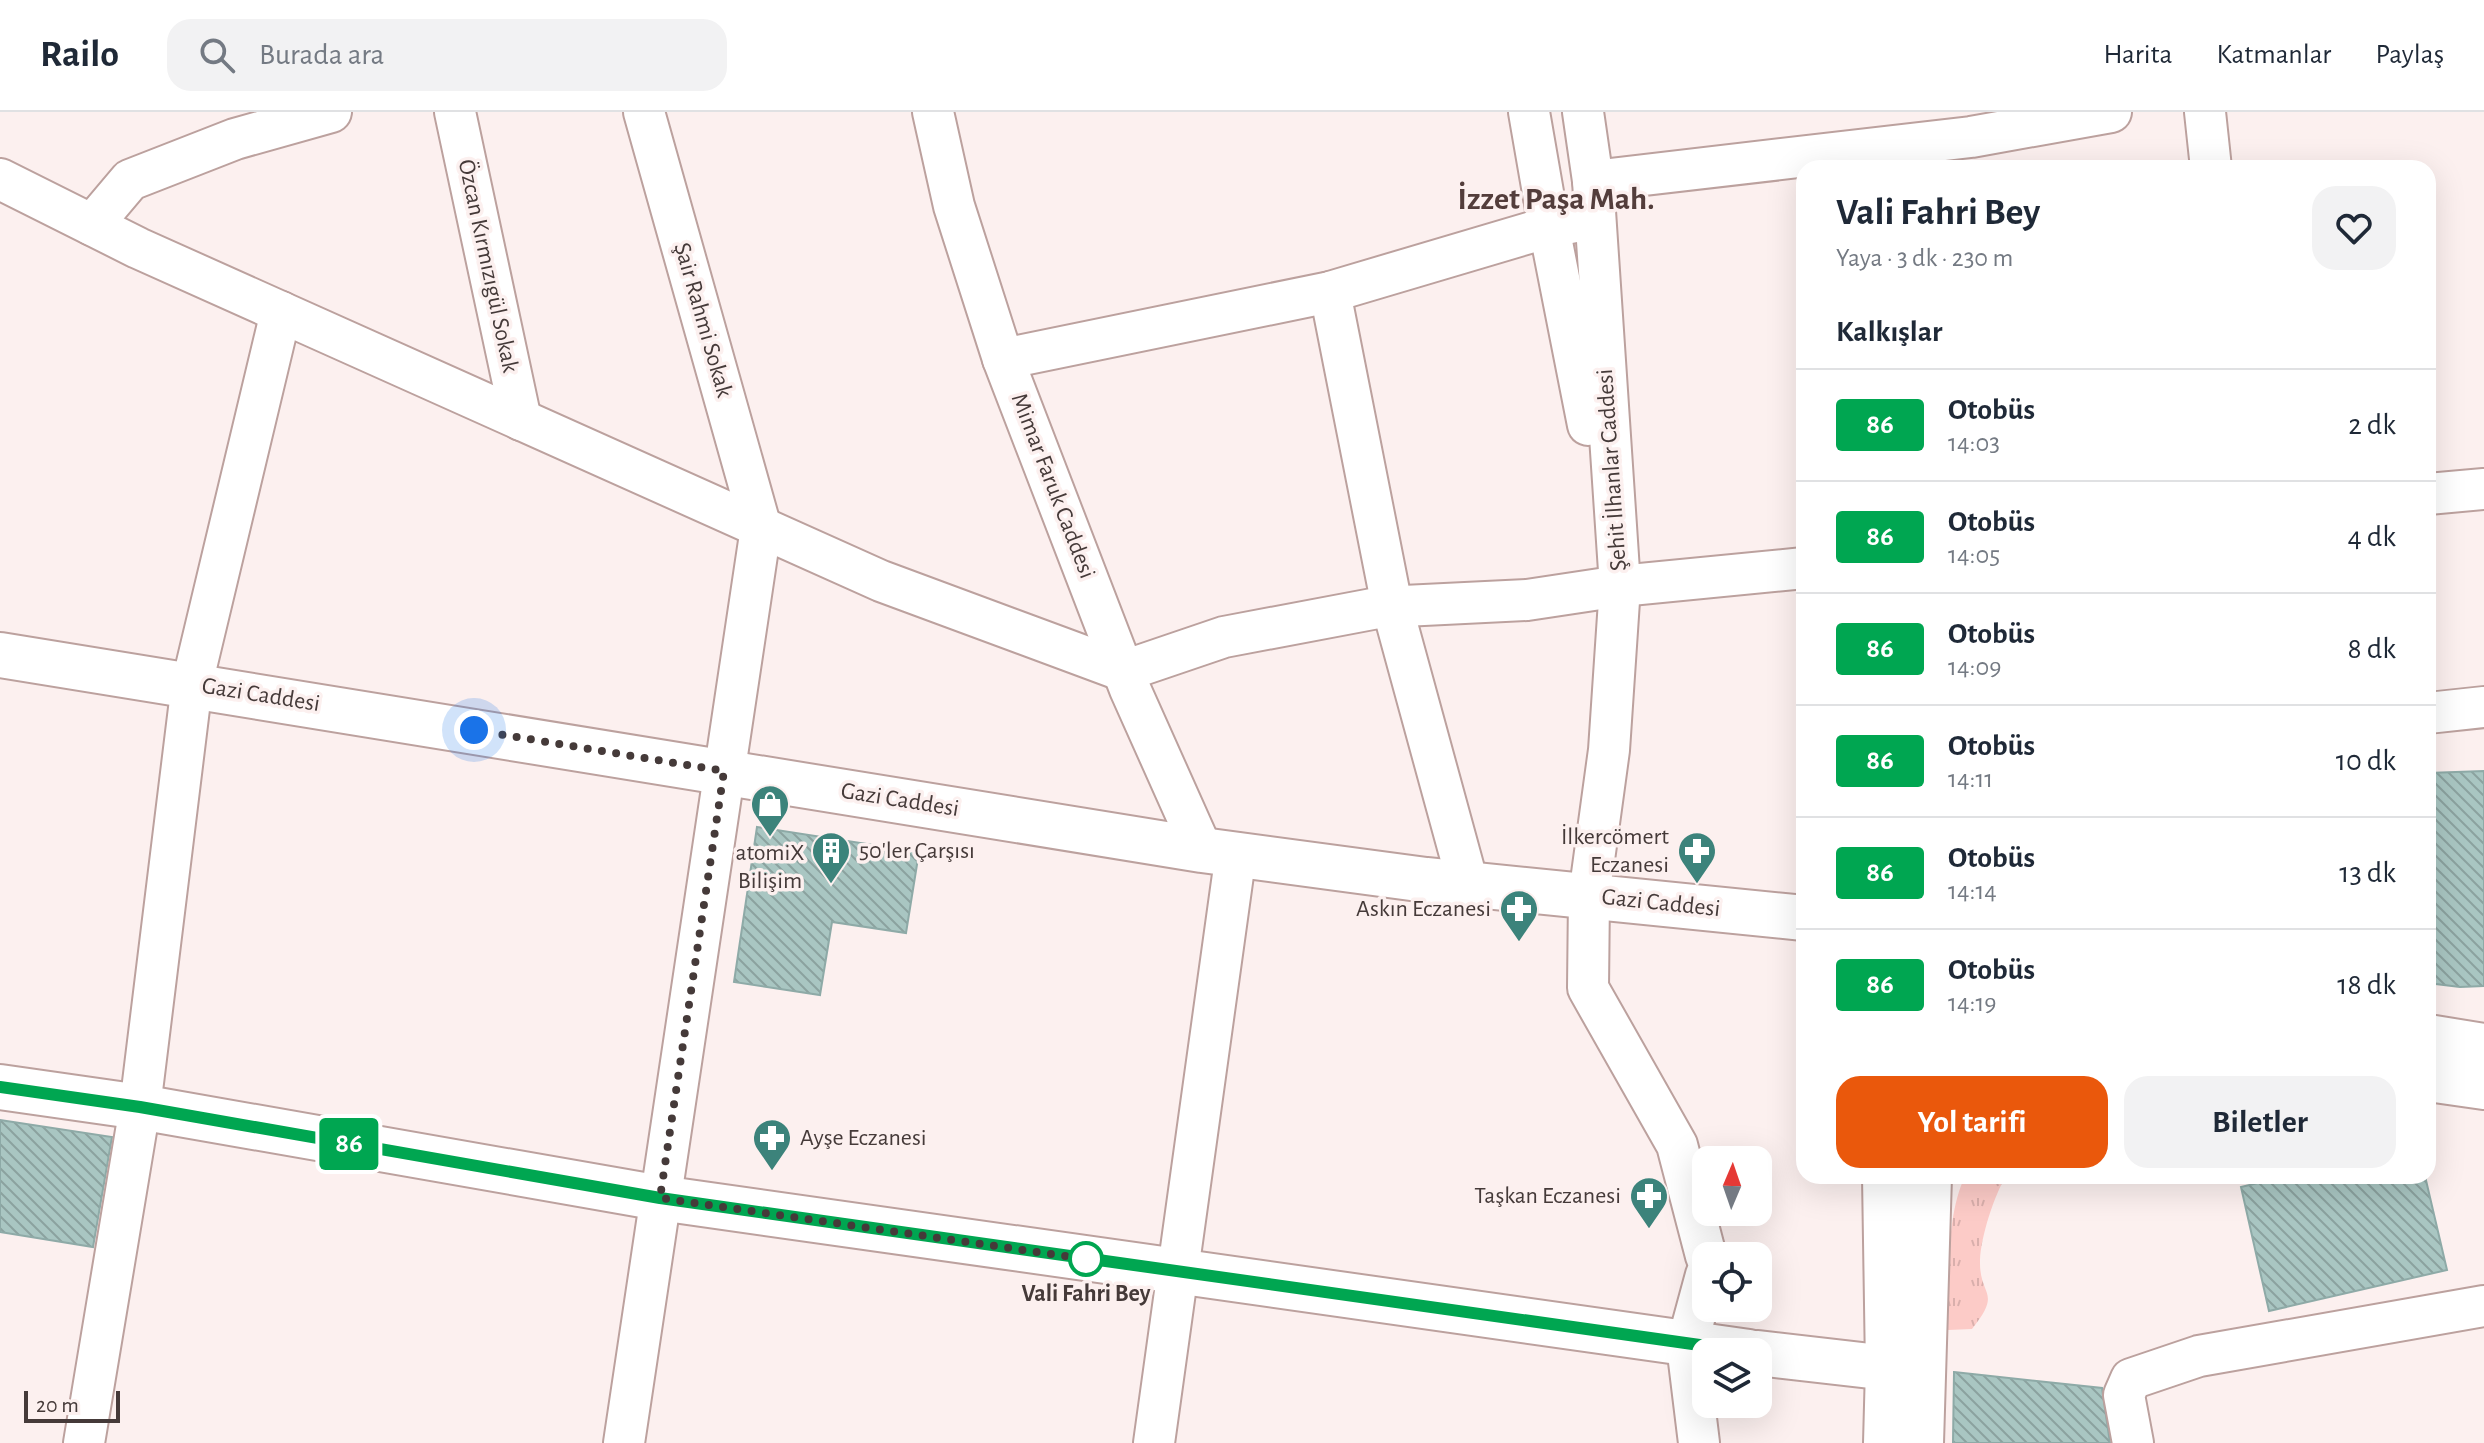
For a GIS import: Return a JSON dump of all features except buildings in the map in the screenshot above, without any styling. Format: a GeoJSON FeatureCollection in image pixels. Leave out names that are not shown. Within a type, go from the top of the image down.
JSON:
{"type":"FeatureCollection","features":[{"type":"Feature","properties":{"kind":"main road","name":"Gazi Caddesi"},"geometry":{"type":"LineString","coordinates":[[0,655],[1219,852],[1468,884],[1796,917]]}},
{"type":"Feature","properties":{"kind":"main road"},"geometry":{"type":"LineString","coordinates":[[2436,1038],[2484,1046]]}},
{"type":"Feature","properties":{"kind":"main road"},"geometry":{"type":"LineString","coordinates":[[2436,1080],[2484,1087]]}},
{"type":"Feature","properties":{"kind":"main road"},"geometry":{"type":"LineString","coordinates":[[0,1087],[140,1107],[660,1198],[1692,1346]]}},
{"type":"Feature","properties":{"kind":"main road"},"geometry":{"type":"LineString","coordinates":[[1886,1184],[1905,1368],[1921,1443]]}},
{"type":"Feature","properties":{"kind":"main road"},"geometry":{"type":"LineString","coordinates":[[1886,1443],[1905,1368],[1928,1184]]}},
{"type":"Feature","properties":{"kind":"main road"},"geometry":{"type":"LineString","coordinates":[[1772,1354],[1905,1368]]}},
{"type":"Feature","properties":{"kind":"street"},"geometry":{"type":"LineString","coordinates":[[92,225],[130,180],[235,139],[331,112]]}},
{"type":"Feature","properties":{"kind":"street","name":"Özcan Kırmızıgül Sokak"},"geometry":{"type":"LineString","coordinates":[[455,112],[521,420]]}},
{"type":"Feature","properties":{"kind":"street","name":"Şair Rahmi Sokak"},"geometry":{"type":"LineString","coordinates":[[644,112],[761,528]]}},
{"type":"Feature","properties":{"kind":"street","name":"Mimar Faruk Caddesi"},"geometry":{"type":"LineString","coordinates":[[933,112],[954,206],[1003,359],[1124,671],[1219,852]]}},
{"type":"Feature","properties":{"kind":"street","name":"Şehit İlhanlar Caddesi"},"geometry":{"type":"LineString","coordinates":[[1529,112],[1620,586]]}},
{"type":"Feature","properties":{"kind":"street","name":"Şehit İlhanlar Caddesi"},"geometry":{"type":"LineString","coordinates":[[1583,112],[1594,199],[1620,586]]}},
{"type":"Feature","properties":{"kind":"street"},"geometry":{"type":"LineString","coordinates":[[1839,160],[2111,112]]}},
{"type":"Feature","properties":{"kind":"street"},"geometry":{"type":"LineString","coordinates":[[2205,112],[2210,160]]}},
{"type":"Feature","properties":{"kind":"street"},"geometry":{"type":"LineString","coordinates":[[1003,359],[1330,292],[1549,227],[1594,199],[1796,167]]}},
{"type":"Feature","properties":{"kind":"street"},"geometry":{"type":"LineString","coordinates":[[0,179],[281,312],[881,581],[1124,671],[1224,637],[1392,606],[1527,600],[1620,586],[1796,569]]}},
{"type":"Feature","properties":{"kind":"street"},"geometry":{"type":"LineString","coordinates":[[1330,292],[1392,606],[1468,884]]}},
{"type":"Feature","properties":{"kind":"street"},"geometry":{"type":"LineString","coordinates":[[84,1443],[140,1107],[192,684],[281,312]]}},
{"type":"Feature","properties":{"kind":"street"},"geometry":{"type":"LineString","coordinates":[[2436,493],[2484,489]]}},
{"type":"Feature","properties":{"kind":"street"},"geometry":{"type":"LineString","coordinates":[[624,1443],[761,528]]}},
{"type":"Feature","properties":{"kind":"street"},"geometry":{"type":"LineString","coordinates":[[1620,586],[1609,750],[1589,896],[1588,988],[1677,1145],[1702,1242]]}},
{"type":"Feature","properties":{"kind":"street"},"geometry":{"type":"LineString","coordinates":[[2436,712],[2484,707]]}},
{"type":"Feature","properties":{"kind":"street"},"geometry":{"type":"LineString","coordinates":[[1154,1443],[1176,1272],[1219,852]]}},
{"type":"Feature","properties":{"kind":"street"},"geometry":{"type":"LineString","coordinates":[[2133,1443],[2124,1395],[2131,1379],[2139,1375],[2199,1356],[2484,1306]]}},
{"type":"Feature","properties":{"kind":"street"},"geometry":{"type":"LineString","coordinates":[[1693,1322],[1687,1345],[1699,1443]]}},
{"type":"Feature","properties":{"kind":"green space"},"geometry":{"type":"Polygon","coordinates":[[[1962,1184],[2002,1184],[1989,1216],[1981,1250],[1981,1272],[1988,1300],[1986,1307],[1972,1329],[1948,1330],[1951,1231],[1962,1184]]]}},
{"type":"Feature","properties":{"kind":"bus line","name":"86"},"geometry":{"type":"LineString","coordinates":[[0,1087],[140,1107],[660,1198],[1692,1346]]}},
{"type":"Feature","properties":{"kind":"place","name":"atomiX Bilişim"},"geometry":{"type":"Point","coordinates":[770,838]}},
{"type":"Feature","properties":{"kind":"place","name":"50'ler Çarşısı"},"geometry":{"type":"Point","coordinates":[831,885]}},
{"type":"Feature","properties":{"kind":"place","name":"İlkercömert Eczanesi"},"geometry":{"type":"Point","coordinates":[1697,885]}},
{"type":"Feature","properties":{"kind":"place","name":"Askın Eczanesi"},"geometry":{"type":"Point","coordinates":[1519,943]}},
{"type":"Feature","properties":{"kind":"place","name":"Ayşe Eczanesi"},"geometry":{"type":"Point","coordinates":[772,1172]}},
{"type":"Feature","properties":{"kind":"place","name":"Taşkan Eczanesi"},"geometry":{"type":"Point","coordinates":[1649,1230]}},
{"type":"Feature","properties":{"kind":"place","name":"Vali Fahri Bey"},"geometry":{"type":"Point","coordinates":[1086,1259]}},
{"type":"Feature","properties":{"kind":"district","name":"İzzet Paşa Mah."},"geometry":{"type":"Point","coordinates":[1556,199]}},
{"type":"Feature","properties":{"kind":"route"},"geometry":{"type":"LineString","coordinates":[[474,730],[724,771],[660,1198],[1086,1259]]}}]}
